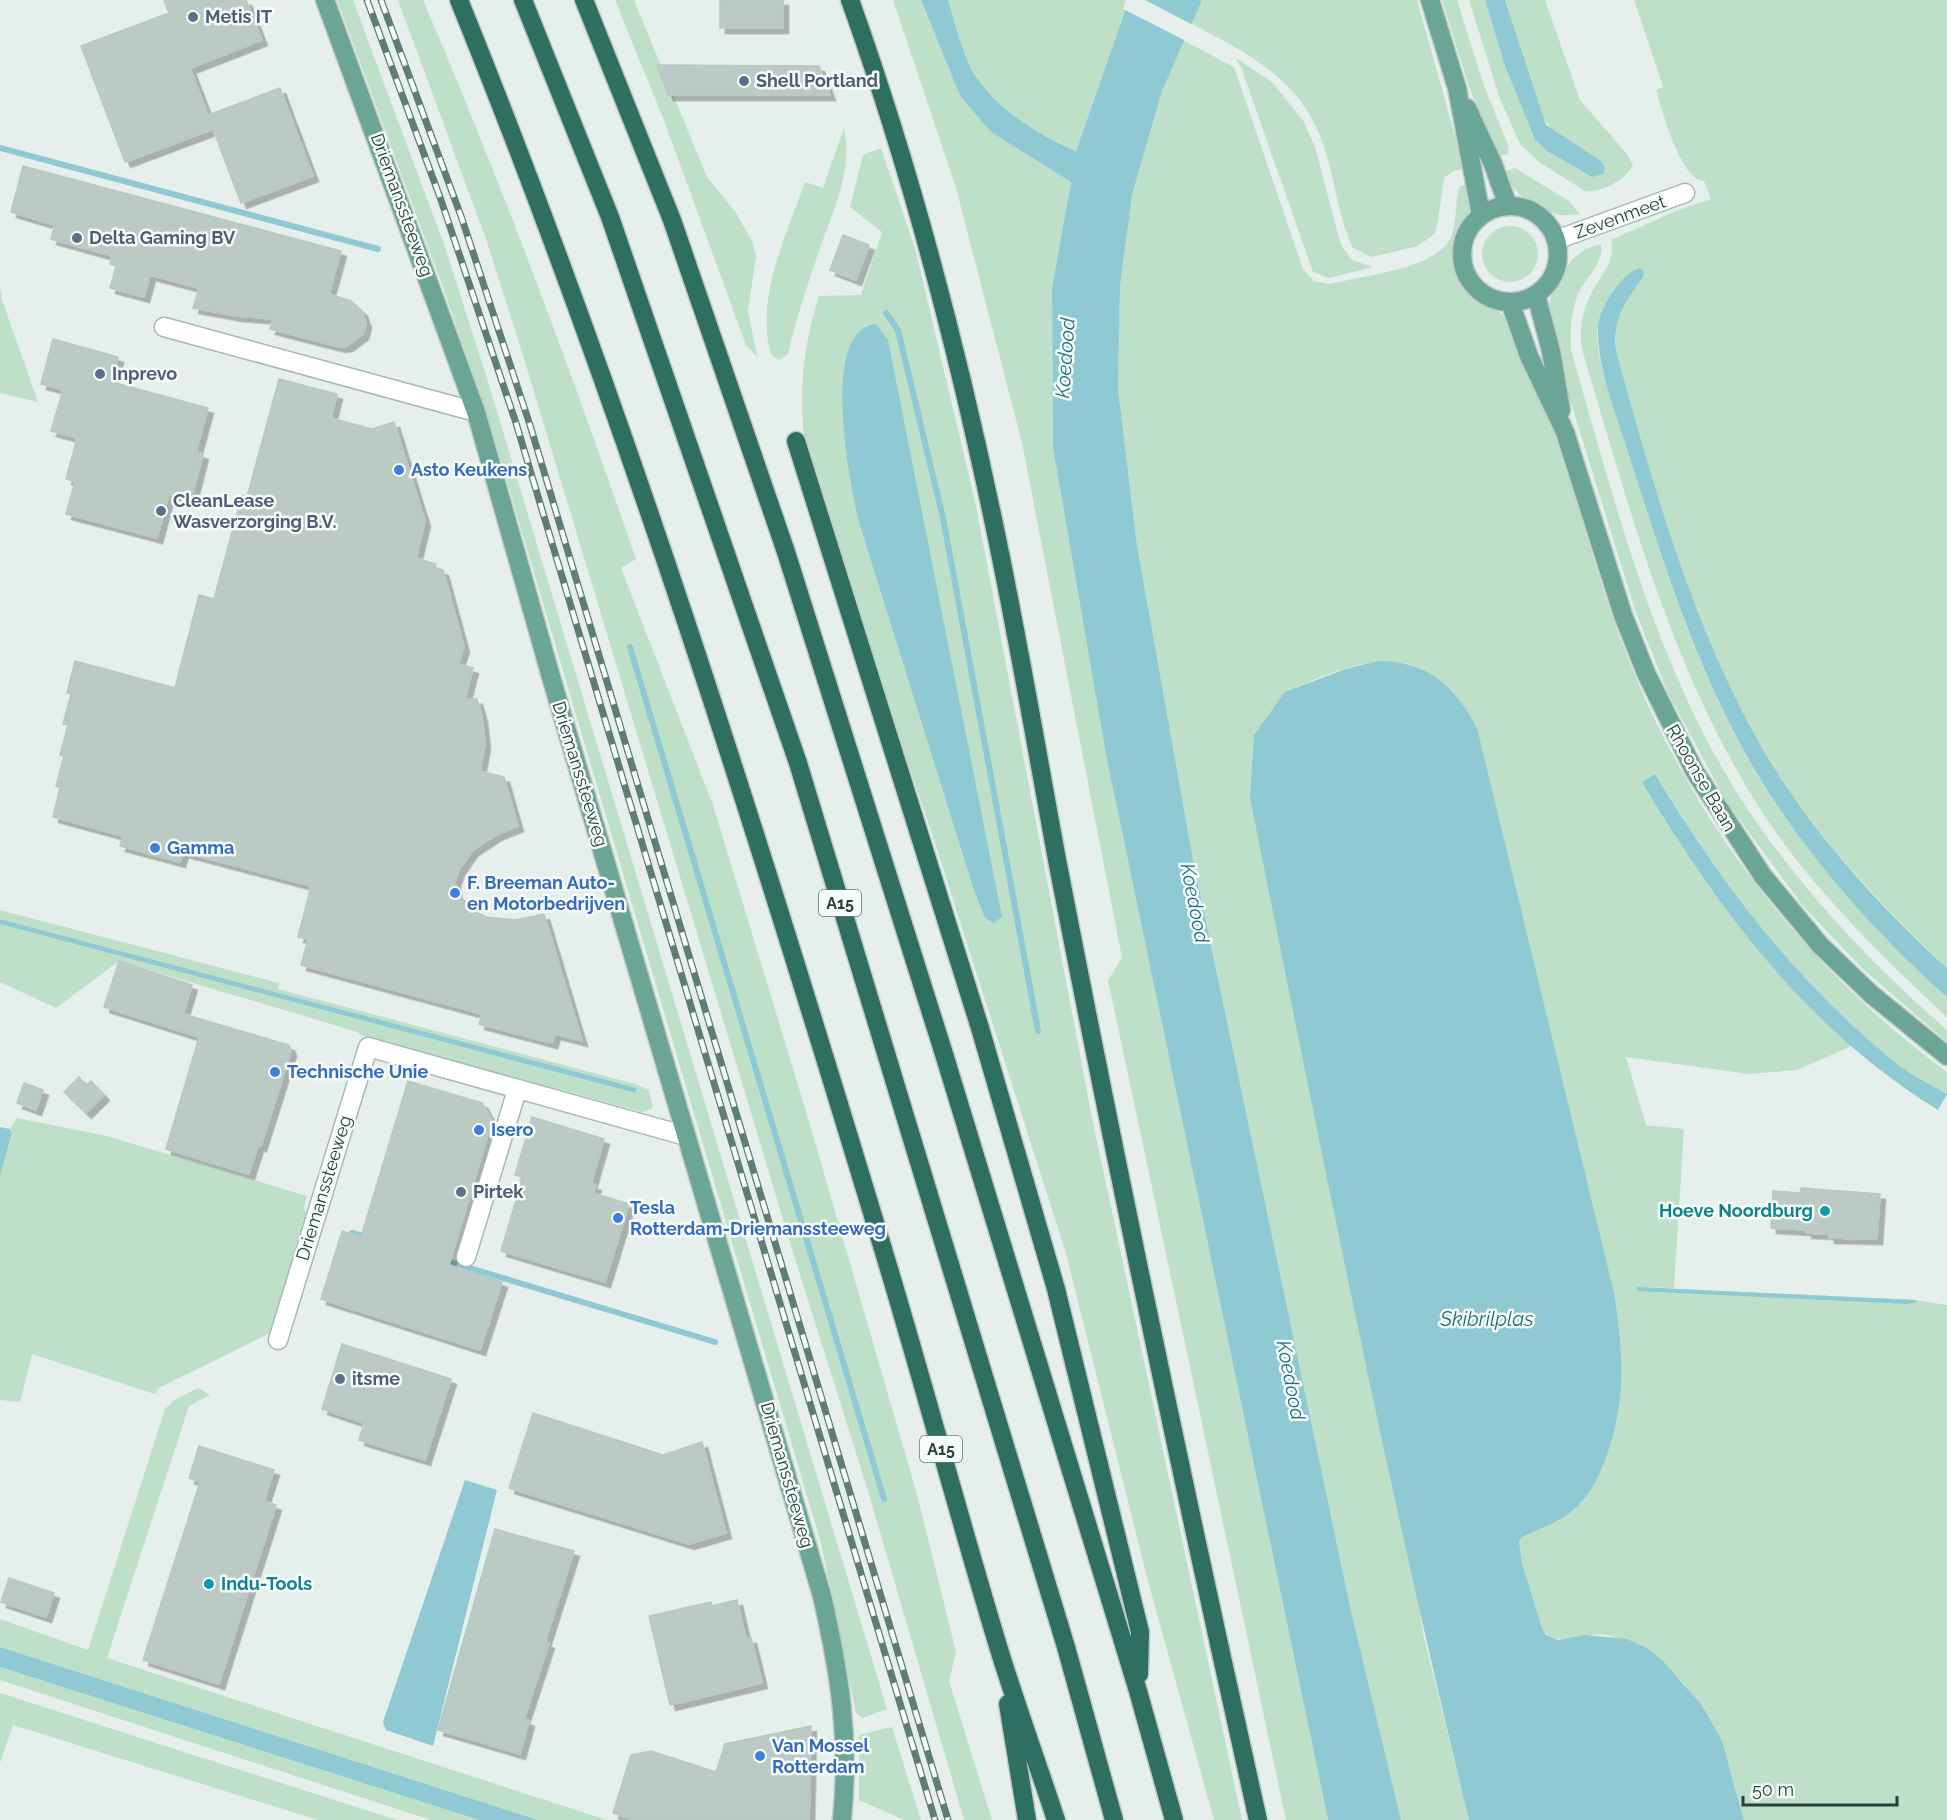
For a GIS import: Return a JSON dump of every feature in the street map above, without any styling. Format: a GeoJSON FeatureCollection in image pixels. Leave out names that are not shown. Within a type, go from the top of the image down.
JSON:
{"type":"FeatureCollection","features":[{"type":"Feature","properties":{"kind":"highway","name":"A15"},"geometry":{"type":"LineString","coordinates":[[459,0],[507,118],[616,416],[681,606],[884,1250],[999,1649],[1056,1820]]}},
{"type":"Feature","properties":{"kind":"highway","name":"A15"},"geometry":{"type":"LineString","coordinates":[[523,0],[610,218],[798,763],[1066,1647],[1114,1820]]}},
{"type":"Feature","properties":{"kind":"highway"},"geometry":{"type":"LineString","coordinates":[[584,0],[672,220],[786,552],[944,1054],[1138,1691],[1174,1820]]}},
{"type":"Feature","properties":{"kind":"highway"},"geometry":{"type":"LineString","coordinates":[[850,0],[875,68],[926,240],[992,513],[1117,1162],[1202,1570],[1258,1820]]}},
{"type":"Feature","properties":{"kind":"highway"},"geometry":{"type":"LineString","coordinates":[[796,441],[980,1028],[1056,1289],[1095,1437],[1140,1632],[1138,1691]]}},
{"type":"Feature","properties":{"kind":"highway","name":"A15"},"geometry":{"type":"LineString","coordinates":[[999,1649],[1027,1820]]}},
{"type":"Feature","properties":{"kind":"main road","name":"Driemanssteeweg"},"geometry":{"type":"LineString","coordinates":[[326,0],[476,412],[551,677],[822,1596],[843,1707],[845,1786],[842,1820]]}},
{"type":"Feature","properties":{"kind":"main road"},"geometry":{"type":"LineString","coordinates":[[1430,0],[1457,88],[1481,214]]}},
{"type":"Feature","properties":{"kind":"main road"},"geometry":{"type":"LineString","coordinates":[[1457,88],[1493,164],[1508,206]]}},
{"type":"Feature","properties":{"kind":"main road"},"geometry":{"type":"LineString","coordinates":[[1508,206],[1524,208],[1538,214],[1549,226],[1556,240],[1558,252],[1555,271],[1545,287],[1536,295],[1510,302],[1481,293],[1471,283],[1464,270],[1461,254],[1464,239],[1471,225],[1481,214],[1508,206]]}},
{"type":"Feature","properties":{"kind":"main road","name":"Rhoonse Baan"},"geometry":{"type":"LineString","coordinates":[[1536,295],[1551,351],[1565,432]]}},
{"type":"Feature","properties":{"kind":"main road","name":"Rhoonse Baan"},"geometry":{"type":"LineString","coordinates":[[1510,302],[1529,356],[1565,432],[1627,624],[1646,673],[1695,772],[1762,876],[1820,945],[1871,994],[1947,1056]]}},
{"type":"Feature","properties":{"kind":"street","name":"Zevenmeet"},"geometry":{"type":"LineString","coordinates":[[1556,240],[1685,194]]}},
{"type":"Feature","properties":{"kind":"street"},"geometry":{"type":"LineString","coordinates":[[164,327],[476,412]]}},
{"type":"Feature","properties":{"kind":"street","name":"Driemanssteeweg"},"geometry":{"type":"LineString","coordinates":[[278,1340],[368,1047],[686,1136]]}},
{"type":"Feature","properties":{"kind":"street"},"geometry":{"type":"LineString","coordinates":[[466,1257],[517,1090]]}},
{"type":"Feature","properties":{"kind":"green space"},"geometry":{"type":"Polygon","coordinates":[[[337,0],[353,0],[445,247],[490,388],[887,1709],[862,1718],[856,1713],[821,1543],[493,434],[444,290],[337,0]]]}},
{"type":"Feature","properties":{"kind":"green space"},"geometry":{"type":"Polygon","coordinates":[[[398,0],[423,0],[535,278],[636,559],[621,568],[713,805],[808,1118],[918,1498],[956,1652],[949,1681],[992,1820],[964,1820],[868,1491],[795,1259],[526,365],[487,242],[398,0]]]}},
{"type":"Feature","properties":{"kind":"green space"},"geometry":{"type":"Polygon","coordinates":[[[615,0],[634,0],[707,177],[737,214],[753,244],[756,256],[748,311],[757,356],[746,345],[663,118],[615,0]]]}},
{"type":"Feature","properties":{"kind":"green space"},"geometry":{"type":"Polygon","coordinates":[[[893,0],[921,0],[960,96],[991,132],[1071,182],[1052,288],[1053,448],[1106,755],[1328,1820],[1286,1820],[1108,980],[1122,958],[1022,443],[956,188],[893,0]]]}},
{"type":"Feature","properties":{"kind":"green space"},"geometry":{"type":"Polygon","coordinates":[[[948,0],[1129,0],[1076,151],[1032,128],[1004,108],[992,96],[972,70],[958,35],[948,0]]]}},
{"type":"Feature","properties":{"kind":"green space"},"geometry":{"type":"Polygon","coordinates":[[[1202,0],[1417,0],[1464,168],[1444,178],[1437,228],[1433,235],[1418,246],[1371,257],[1353,248],[1341,216],[1319,133],[1307,111],[1276,75],[1236,48],[1190,23],[1202,0]]]}},
{"type":"Feature","properties":{"kind":"green space"},"geometry":{"type":"Polygon","coordinates":[[[1442,0],[1457,0],[1484,86],[1509,147],[1508,154],[1498,157],[1468,84],[1442,0]]]}},
{"type":"Feature","properties":{"kind":"green space"},"geometry":{"type":"Polygon","coordinates":[[[1469,0],[1485,0],[1505,66],[1535,140],[1547,151],[1592,177],[1601,161],[1552,130],[1542,117],[1505,0],[1545,0],[1580,100],[1627,154],[1633,166],[1625,176],[1605,188],[1585,191],[1539,162],[1520,144],[1500,99],[1469,0]]]}},
{"type":"Feature","properties":{"kind":"green space"},"geometry":{"type":"Polygon","coordinates":[[[1634,0],[1947,0],[1947,968],[1870,891],[1823,836],[1780,777],[1736,700],[1694,603],[1676,553],[1644,452],[1616,351],[1615,324],[1624,304],[1627,277],[1605,306],[1597,338],[1606,382],[1670,581],[1707,675],[1728,720],[1752,765],[1797,834],[1836,883],[1879,930],[1947,997],[1947,1017],[1848,920],[1803,867],[1762,812],[1730,758],[1702,703],[1678,647],[1656,589],[1618,472],[1583,353],[1581,330],[1585,308],[1609,262],[1611,240],[1678,210],[1711,199],[1704,181],[1696,178],[1688,170],[1680,157],[1668,128],[1656,90],[1663,87],[1634,0]]]}},
{"type":"Feature","properties":{"kind":"green space"},"geometry":{"type":"Polygon","coordinates":[[[1183,40],[1234,67],[1303,269],[1314,281],[1329,284],[1378,274],[1397,270],[1431,257],[1443,248],[1451,237],[1459,187],[1469,182],[1470,209],[1456,241],[1453,255],[1457,276],[1468,292],[1491,306],[1506,319],[1519,343],[1562,454],[1624,648],[1650,710],[1681,770],[1716,828],[1755,883],[1798,936],[1844,985],[1894,1030],[1947,1072],[1947,1094],[1900,1066],[1828,1002],[1764,931],[1735,894],[1680,815],[1655,774],[1642,782],[1818,1016],[1852,1046],[1797,1070],[1749,1074],[1626,1057],[1646,1125],[1684,1129],[1674,1288],[1637,1287],[1915,1300],[1947,1305],[1947,1820],[1744,1820],[1727,1761],[1716,1733],[1702,1708],[1685,1685],[1665,1665],[1640,1649],[1610,1636],[1555,1638],[1548,1635],[1542,1628],[1522,1563],[1519,1541],[1522,1537],[1559,1520],[1578,1506],[1591,1489],[1604,1462],[1618,1415],[1622,1377],[1615,1297],[1433,675],[1415,666],[1396,662],[1377,662],[1340,670],[1285,692],[1423,1633],[1469,1820],[1401,1820],[1351,1611],[1193,860],[1137,545],[1118,389],[1120,287],[1132,195],[1162,91],[1183,40]]]}},
{"type":"Feature","properties":{"kind":"green space"},"geometry":{"type":"Polygon","coordinates":[[[1236,58],[1273,83],[1304,122],[1315,147],[1341,245],[1352,260],[1373,267],[1328,278],[1313,272],[1236,58]]]}},
{"type":"Feature","properties":{"kind":"green space"},"geometry":{"type":"Polygon","coordinates":[[[844,128],[846,159],[841,189],[802,301],[788,354],[779,360],[772,355],[768,342],[767,321],[771,281],[805,182],[823,188],[844,128]]]}},
{"type":"Feature","properties":{"kind":"green space"},"geometry":{"type":"Polygon","coordinates":[[[881,148],[915,248],[976,506],[1092,1118],[1242,1820],[1214,1820],[1146,1574],[1065,1250],[932,834],[810,472],[802,405],[802,383],[808,340],[819,296],[861,295],[882,232],[850,207],[863,155],[881,148]]]}},
{"type":"Feature","properties":{"kind":"green space"},"geometry":{"type":"Polygon","coordinates":[[[1515,168],[1569,201],[1580,214],[1568,215],[1545,211],[1525,199],[1516,191],[1503,172],[1515,168]]]}},
{"type":"Feature","properties":{"kind":"green space"},"geometry":{"type":"Polygon","coordinates":[[[1504,226],[1516,226],[1526,230],[1534,238],[1538,254],[1534,270],[1526,278],[1516,282],[1504,282],[1494,278],[1486,270],[1482,260],[1482,248],[1486,238],[1494,230],[1504,226]]]}},
{"type":"Feature","properties":{"kind":"green space"},"geometry":{"type":"Polygon","coordinates":[[[1601,244],[1600,257],[1581,288],[1574,308],[1571,350],[1644,593],[1692,710],[1721,766],[1776,849],[1869,957],[1947,1030],[1947,1042],[1863,969],[1803,906],[1727,803],[1668,693],[1635,610],[1568,393],[1548,309],[1552,293],[1572,259],[1586,249],[1601,244]]]}},
{"type":"Feature","properties":{"kind":"green space"},"geometry":{"type":"Polygon","coordinates":[[[0,288],[2,300],[38,402],[0,393],[0,288]]]}},
{"type":"Feature","properties":{"kind":"green space"},"geometry":{"type":"Polygon","coordinates":[[[0,910],[279,983],[278,989],[635,1084],[649,1090],[653,1108],[642,1112],[360,1035],[358,1032],[119,961],[56,1008],[0,982],[0,924],[635,1093],[637,1089],[0,919],[0,910]]]}},
{"type":"Feature","properties":{"kind":"green space"},"geometry":{"type":"Polygon","coordinates":[[[17,1118],[107,1136],[307,1196],[304,1207],[306,1213],[270,1333],[159,1388],[155,1394],[32,1354],[20,1402],[0,1400],[0,1176],[12,1133],[10,1129],[17,1118]]]}},
{"type":"Feature","properties":{"kind":"green space"},"geometry":{"type":"Polygon","coordinates":[[[198,1388],[210,1395],[189,1406],[107,1658],[607,1820],[538,1820],[0,1647],[0,1619],[88,1650],[165,1409],[174,1400],[198,1388]]]}},
{"type":"Feature","properties":{"kind":"green space"},"geometry":{"type":"Polygon","coordinates":[[[0,1667],[479,1820],[431,1820],[0,1680],[0,1667]]]}},
{"type":"Feature","properties":{"kind":"green space"},"geometry":{"type":"Polygon","coordinates":[[[0,1693],[397,1820],[318,1820],[13,1725],[0,1763],[0,1693]]]}},
{"type":"Feature","properties":{"kind":"green space"},"geometry":{"type":"Polygon","coordinates":[[[892,1727],[921,1820],[904,1820],[859,1800],[859,1735],[892,1727]]]}},
{"type":"Feature","properties":{"kind":"water","name":"Koedood"},"geometry":{"type":"Polygon","coordinates":[[[921,0],[948,0],[961,44],[972,70],[1004,108],[1047,137],[1076,151],[1129,0],[1202,0],[1162,91],[1132,195],[1120,287],[1118,389],[1137,545],[1193,860],[1351,1611],[1401,1820],[1328,1820],[1106,755],[1053,448],[1052,288],[1071,182],[991,132],[960,96],[921,0]]]}},
{"type":"Feature","properties":{"kind":"water"},"geometry":{"type":"Polygon","coordinates":[[[1485,0],[1505,0],[1546,125],[1601,161],[1605,168],[1603,174],[1592,177],[1547,151],[1535,140],[1505,66],[1485,0]]]}},
{"type":"Feature","properties":{"kind":"water"},"geometry":{"type":"Polygon","coordinates":[[[1640,268],[1644,273],[1643,277],[1625,303],[1618,320],[1616,351],[1676,553],[1714,652],[1761,746],[1822,836],[1870,892],[1947,968],[1947,997],[1901,954],[1857,907],[1816,858],[1779,808],[1730,725],[1691,637],[1659,547],[1604,376],[1601,360],[1598,328],[1602,312],[1619,284],[1633,271],[1640,268]]]}},
{"type":"Feature","properties":{"kind":"water"},"geometry":{"type":"Polygon","coordinates":[[[876,324],[888,340],[1002,917],[993,923],[985,918],[973,887],[854,500],[845,442],[843,378],[848,351],[859,332],[876,324]]]}},
{"type":"Feature","properties":{"kind":"water","name":"Skibrilplas"},"geometry":{"type":"Polygon","coordinates":[[[1378,661],[1411,665],[1438,678],[1459,699],[1477,728],[1615,1297],[1622,1377],[1618,1415],[1604,1463],[1593,1486],[1578,1506],[1559,1520],[1522,1537],[1519,1541],[1522,1563],[1542,1628],[1546,1635],[1558,1640],[1586,1635],[1627,1639],[1647,1648],[1663,1661],[1701,1704],[1722,1741],[1744,1820],[1469,1820],[1381,1438],[1250,798],[1254,735],[1285,692],[1345,669],[1378,661]]]}},
{"type":"Feature","properties":{"kind":"water"},"geometry":{"type":"Polygon","coordinates":[[[1655,774],[1707,855],[1764,931],[1828,1002],[1863,1035],[1905,1070],[1947,1094],[1938,1110],[1891,1078],[1848,1043],[1770,964],[1735,921],[1671,830],[1642,782],[1655,774]]]}},
{"type":"Feature","properties":{"kind":"water"},"geometry":{"type":"Polygon","coordinates":[[[0,919],[637,1088],[635,1093],[0,924],[0,919]]]}},
{"type":"Feature","properties":{"kind":"water"},"geometry":{"type":"Polygon","coordinates":[[[0,1127],[10,1129],[12,1133],[0,1176],[0,1127]]]}},
{"type":"Feature","properties":{"kind":"water"},"geometry":{"type":"Polygon","coordinates":[[[1637,1287],[1915,1300],[1917,1302],[1907,1304],[1637,1291],[1637,1287]]]}},
{"type":"Feature","properties":{"kind":"water"},"geometry":{"type":"Polygon","coordinates":[[[465,1480],[497,1490],[433,1746],[386,1730],[383,1722],[465,1480]]]}},
{"type":"Feature","properties":{"kind":"water"},"geometry":{"type":"Polygon","coordinates":[[[0,1647],[538,1820],[479,1820],[0,1667],[0,1647]]]}},
{"type":"Feature","properties":{"kind":"pier"},"geometry":{"type":"Polygon","coordinates":[[[1126,0],[1145,0],[1193,25],[1186,41],[1123,9],[1126,0]]]}},
{"type":"Feature","properties":{"kind":"building"},"geometry":{"type":"Polygon","coordinates":[[[164,0],[246,0],[262,40],[190,68],[208,115],[280,88],[313,176],[241,203],[213,129],[125,162],[81,46],[169,13],[164,0]]]}},
{"type":"Feature","properties":{"kind":"building"},"geometry":{"type":"Polygon","coordinates":[[[720,0],[783,0],[783,28],[720,28],[720,0]]]}},
{"type":"Feature","properties":{"kind":"building"},"geometry":{"type":"Polygon","coordinates":[[[657,65],[819,66],[830,95],[668,95],[657,65]]]}},
{"type":"Feature","properties":{"kind":"building"},"geometry":{"type":"Polygon","coordinates":[[[23,166],[341,251],[329,294],[351,301],[362,311],[366,323],[363,334],[347,346],[340,347],[270,329],[273,319],[237,316],[193,308],[199,288],[150,275],[144,297],[110,288],[116,266],[110,264],[112,256],[51,239],[55,225],[11,212],[23,166]]]}},
{"type":"Feature","properties":{"kind":"building"},"geometry":{"type":"Polygon","coordinates":[[[843,235],[869,245],[856,280],[830,270],[843,235]]]}},
{"type":"Feature","properties":{"kind":"building"},"geometry":{"type":"Polygon","coordinates":[[[53,339],[118,357],[112,382],[208,408],[196,452],[203,454],[191,500],[169,494],[157,538],[66,514],[75,481],[66,479],[77,438],[51,431],[63,390],[41,384],[53,339]]]}},
{"type":"Feature","properties":{"kind":"building"},"geometry":{"type":"Polygon","coordinates":[[[279,379],[337,394],[331,418],[372,429],[394,422],[425,521],[416,558],[436,564],[435,568],[443,570],[464,647],[458,664],[473,668],[465,699],[477,699],[482,717],[485,744],[480,771],[504,777],[518,826],[496,835],[472,851],[459,870],[455,881],[456,892],[466,907],[486,917],[515,920],[544,914],[582,1041],[555,1034],[552,1043],[479,1024],[482,1014],[301,965],[308,939],[298,937],[311,886],[183,852],[180,862],[120,846],[123,836],[53,817],[60,787],[56,786],[64,756],[60,755],[68,725],[63,724],[71,694],[67,693],[75,661],[175,688],[199,595],[214,599],[242,495],[247,497],[279,379]]]}},
{"type":"Feature","properties":{"kind":"building"},"geometry":{"type":"Polygon","coordinates":[[[119,961],[192,985],[183,1014],[289,1045],[291,1051],[261,1146],[258,1146],[249,1174],[166,1149],[199,1037],[104,1007],[119,961]]]}},
{"type":"Feature","properties":{"kind":"building"},"geometry":{"type":"Polygon","coordinates":[[[79,1077],[86,1086],[91,1081],[104,1095],[86,1113],[64,1092],[79,1077]]]}},
{"type":"Feature","properties":{"kind":"building"},"geometry":{"type":"Polygon","coordinates":[[[408,1081],[482,1103],[492,1121],[449,1265],[502,1282],[480,1350],[321,1299],[342,1231],[361,1237],[408,1081]]]}},
{"type":"Feature","properties":{"kind":"building"},"geometry":{"type":"Polygon","coordinates":[[[24,1083],[43,1090],[36,1110],[17,1103],[24,1083]]]}},
{"type":"Feature","properties":{"kind":"building"},"geometry":{"type":"Polygon","coordinates":[[[532,1117],[604,1139],[591,1184],[596,1185],[593,1193],[629,1204],[605,1282],[501,1251],[523,1177],[515,1175],[532,1117]]]}},
{"type":"Feature","properties":{"kind":"building","name":"Hoeve Noordburg"},"geometry":{"type":"Polygon","coordinates":[[[1801,1188],[1880,1194],[1877,1239],[1829,1238],[1829,1234],[1806,1233],[1807,1230],[1771,1228],[1773,1191],[1801,1193],[1801,1188]]]}},
{"type":"Feature","properties":{"kind":"building"},"geometry":{"type":"Polygon","coordinates":[[[342,1344],[451,1379],[425,1460],[359,1440],[364,1423],[322,1409],[342,1344]]]}},
{"type":"Feature","properties":{"kind":"building"},"geometry":{"type":"Polygon","coordinates":[[[533,1413],[663,1455],[702,1442],[726,1533],[689,1544],[509,1488],[533,1413]]]}},
{"type":"Feature","properties":{"kind":"building","name":"Indu-Tools"},"geometry":{"type":"Polygon","coordinates":[[[199,1446],[274,1470],[264,1501],[276,1505],[219,1684],[143,1660],[200,1482],[189,1478],[199,1446]]]}},
{"type":"Feature","properties":{"kind":"building"},"geometry":{"type":"Polygon","coordinates":[[[495,1529],[574,1551],[545,1642],[549,1643],[524,1719],[529,1721],[520,1754],[438,1730],[495,1529]]]}},
{"type":"Feature","properties":{"kind":"building"},"geometry":{"type":"Polygon","coordinates":[[[9,1578],[54,1593],[46,1617],[1,1602],[9,1578]]]}},
{"type":"Feature","properties":{"kind":"building"},"geometry":{"type":"Polygon","coordinates":[[[737,1600],[746,1639],[751,1638],[762,1683],[670,1705],[649,1616],[711,1602],[712,1606],[737,1600]]]}},
{"type":"Feature","properties":{"kind":"building"},"geometry":{"type":"Polygon","coordinates":[[[811,1726],[809,1820],[633,1820],[613,1813],[631,1755],[651,1751],[716,1772],[725,1744],[811,1726]]]}},
{"type":"Feature","properties":{"kind":"waterway"},"geometry":{"type":"LineString","coordinates":[[0,148],[378,249]]}},
{"type":"Feature","properties":{"kind":"waterway"},"geometry":{"type":"LineString","coordinates":[[886,313],[898,330],[943,518],[1038,1031]]}},
{"type":"Feature","properties":{"kind":"waterway"},"geometry":{"type":"LineString","coordinates":[[630,647],[884,1499]]}},
{"type":"Feature","properties":{"kind":"waterway"},"geometry":{"type":"LineString","coordinates":[[352,1233],[367,1237]]}},
{"type":"Feature","properties":{"kind":"waterway"},"geometry":{"type":"LineString","coordinates":[[443,1260],[715,1342]]}},
{"type":"Feature","properties":{"kind":"railway"},"geometry":{"type":"LineString","coordinates":[[367,0],[441,200],[516,423],[935,1820]]}},
{"type":"Feature","properties":{"kind":"railway"},"geometry":{"type":"LineString","coordinates":[[381,0],[461,216],[530,425],[948,1820]]}},
{"type":"Feature","properties":{"kind":"place","name":"Metis IT"},"geometry":{"type":"Point","coordinates":[193,17]}},
{"type":"Feature","properties":{"kind":"place","name":"Shell Portland"},"geometry":{"type":"Point","coordinates":[744,81]}},
{"type":"Feature","properties":{"kind":"place","name":"Delta Gaming BV"},"geometry":{"type":"Point","coordinates":[77,238]}},
{"type":"Feature","properties":{"kind":"place","name":"Inprevo"},"geometry":{"type":"Point","coordinates":[100,374]}},
{"type":"Feature","properties":{"kind":"place","name":"Asto Keukens"},"geometry":{"type":"Point","coordinates":[399,470]}},
{"type":"Feature","properties":{"kind":"place","name":"CleanLease Wasverzorging B.V."},"geometry":{"type":"Point","coordinates":[161,511]}},
{"type":"Feature","properties":{"kind":"place","name":"Gamma"},"geometry":{"type":"Point","coordinates":[155,848]}},
{"type":"Feature","properties":{"kind":"place","name":"F. Breeman Auto- en Motorbedrijven"},"geometry":{"type":"Point","coordinates":[455,893]}},
{"type":"Feature","properties":{"kind":"place","name":"Technische Unie"},"geometry":{"type":"Point","coordinates":[275,1072]}},
{"type":"Feature","properties":{"kind":"place","name":"Isero"},"geometry":{"type":"Point","coordinates":[479,1130]}},
{"type":"Feature","properties":{"kind":"place","name":"Pirtek"},"geometry":{"type":"Point","coordinates":[461,1192]}},
{"type":"Feature","properties":{"kind":"place","name":"Hoeve Noordburg"},"geometry":{"type":"Point","coordinates":[1825,1211]}},
{"type":"Feature","properties":{"kind":"place","name":"Tesla Rotterdam-Driemanssteeweg"},"geometry":{"type":"Point","coordinates":[618,1218]}},
{"type":"Feature","properties":{"kind":"place","name":"itsme"},"geometry":{"type":"Point","coordinates":[340,1379]}},
{"type":"Feature","properties":{"kind":"place","name":"Indu-Tools"},"geometry":{"type":"Point","coordinates":[209,1584]}},
{"type":"Feature","properties":{"kind":"place","name":"Van Mossel Rotterdam"},"geometry":{"type":"Point","coordinates":[760,1756]}}]}
